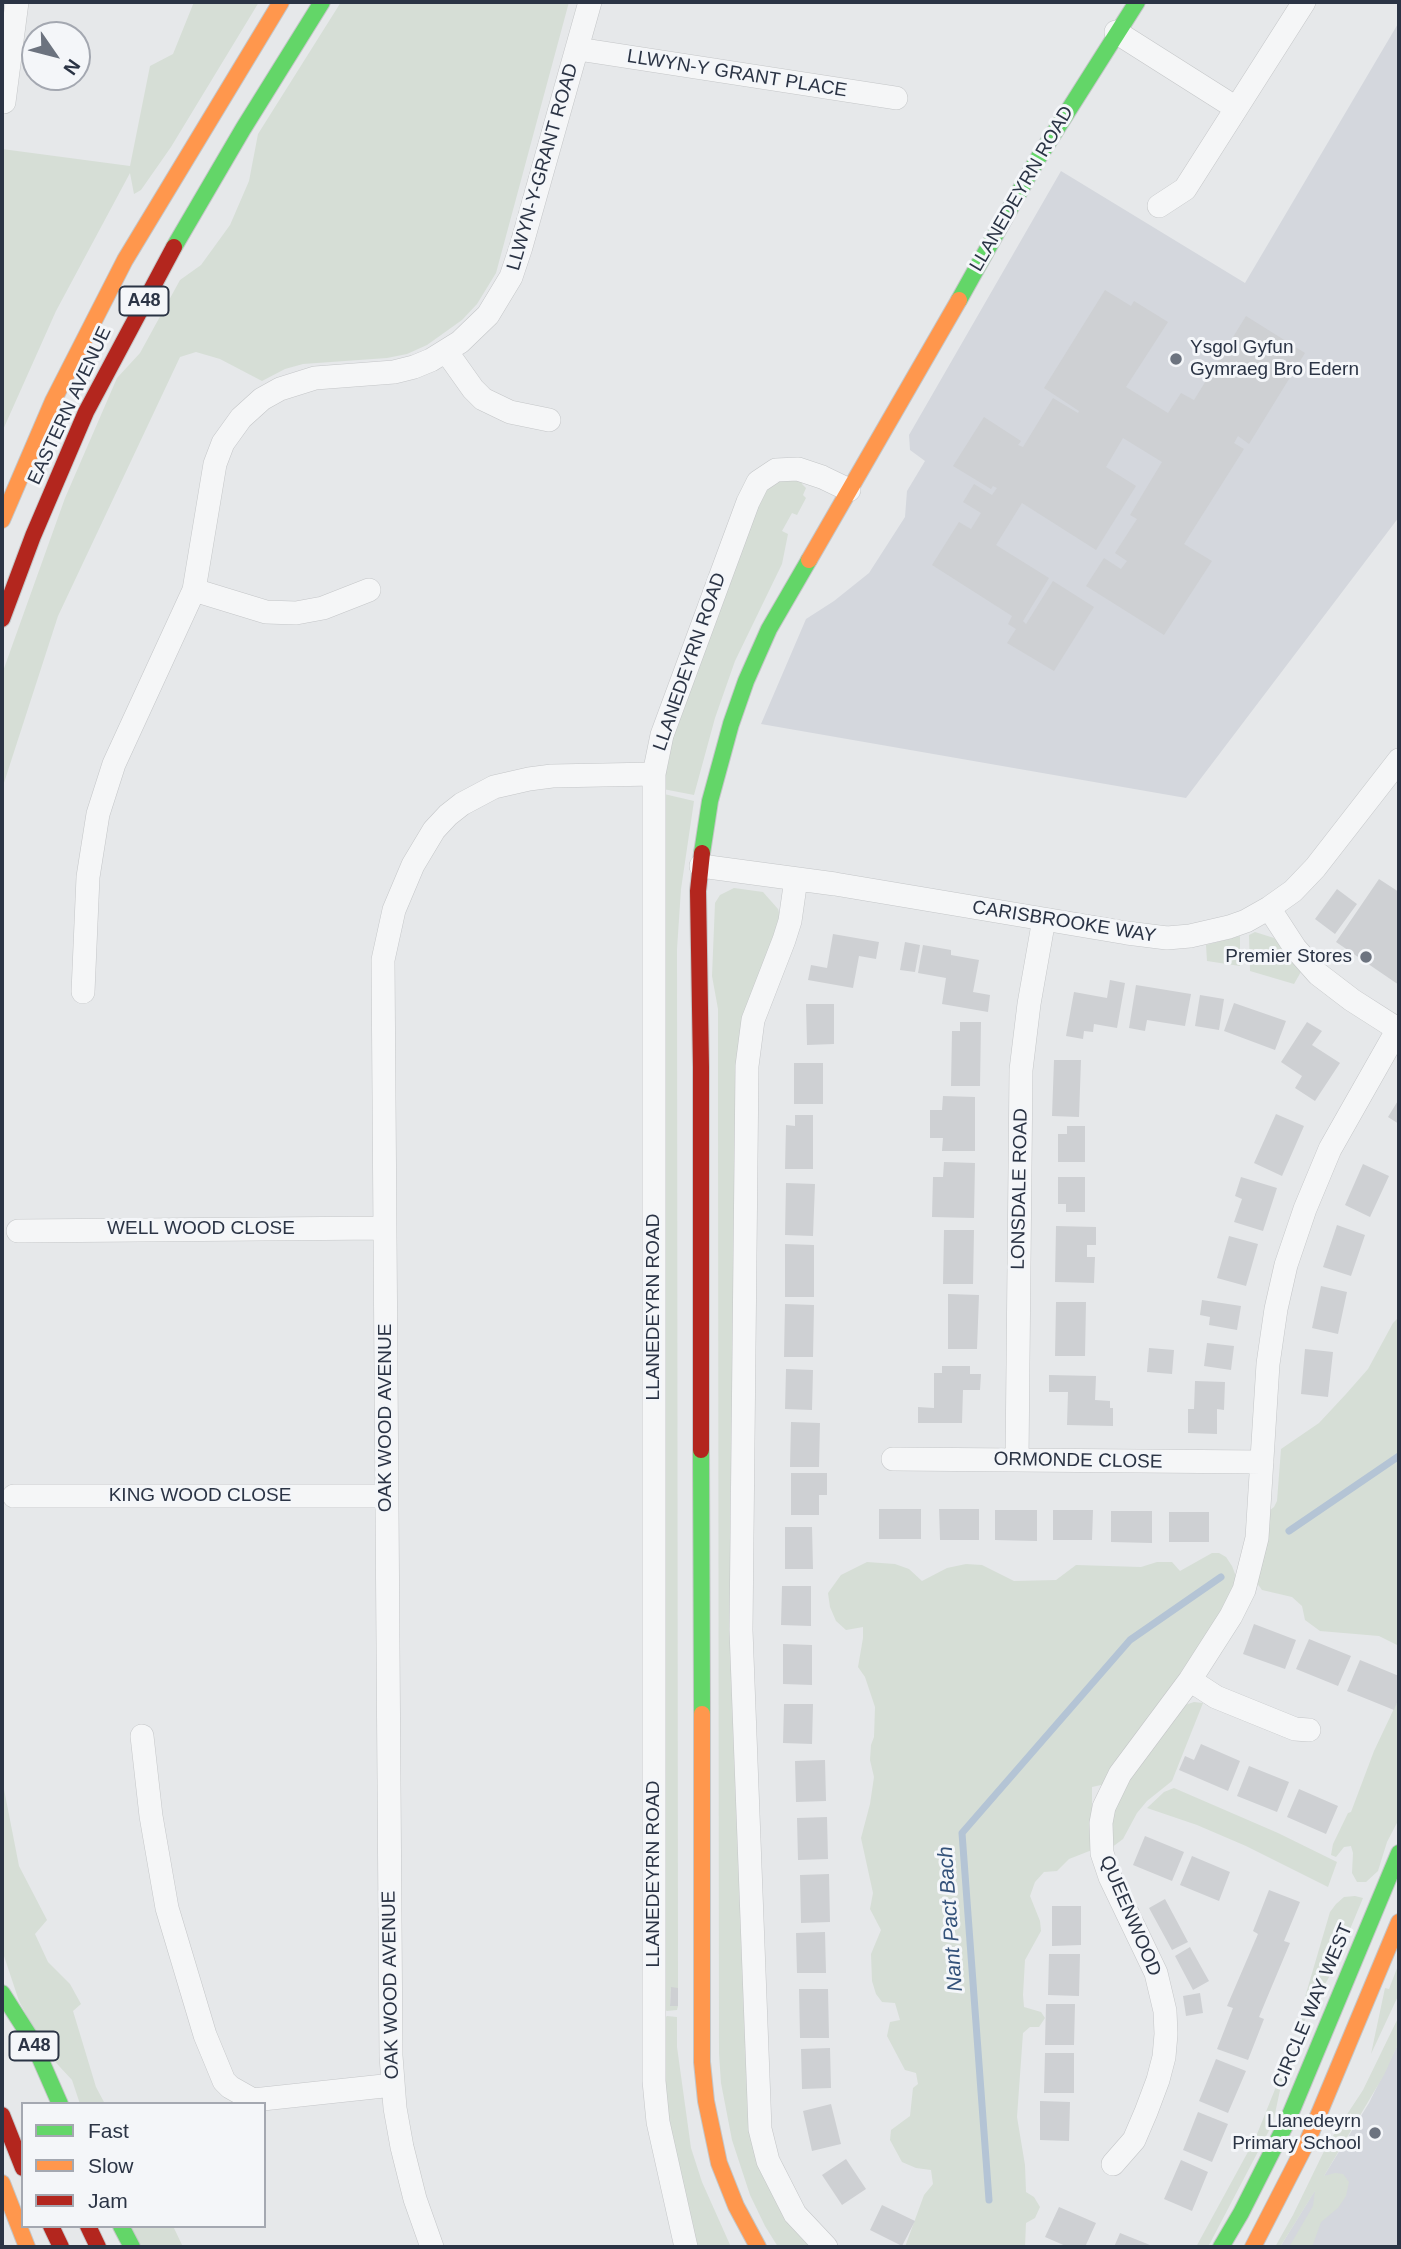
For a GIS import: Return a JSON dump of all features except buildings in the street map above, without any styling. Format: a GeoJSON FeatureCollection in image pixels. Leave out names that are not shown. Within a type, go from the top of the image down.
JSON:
{"type":"FeatureCollection","features":[{"type":"Feature","properties":{"kind":"main road","name":"EASTERN AVENUE"},"geometry":{"type":"LineString","coordinates":[[2,520],[53,401],[125,260],[281,2]]}},
{"type":"Feature","properties":{"kind":"main road","name":"EASTERN AVENUE"},"geometry":{"type":"LineString","coordinates":[[2,620],[33,536],[86,412],[157,276],[321,2]]}},
{"type":"Feature","properties":{"kind":"main road","name":"LLANEDEYRN ROAD"},"geometry":{"type":"LineString","coordinates":[[758,2247],[736,2206],[719,2163],[705,2101],[702,2062],[701,1067],[698,891],[710,801],[746,681],[791,589],[1037,159],[1137,2]]}},
{"type":"Feature","properties":{"kind":"main road","name":"CIRCLE WAY WEST"},"geometry":{"type":"LineString","coordinates":[[1221,2247],[1287,2122],[1399,1853]]}},
{"type":"Feature","properties":{"kind":"main road"},"geometry":{"type":"LineString","coordinates":[[1253,2247],[1308,2140],[1399,1922]]}},
{"type":"Feature","properties":{"kind":"main road","name":"A48"},"geometry":{"type":"LineString","coordinates":[[2,1993],[32,2040],[59,2102]]}},
{"type":"Feature","properties":{"kind":"main road"},"geometry":{"type":"LineString","coordinates":[[2,2115],[21,2163]]}},
{"type":"Feature","properties":{"kind":"main road"},"geometry":{"type":"LineString","coordinates":[[2,2183],[27,2247]]}},
{"type":"Feature","properties":{"kind":"main road"},"geometry":{"type":"LineString","coordinates":[[52,2228],[61,2247]]}},
{"type":"Feature","properties":{"kind":"main road"},"geometry":{"type":"LineString","coordinates":[[89,2228],[98,2247]]}},
{"type":"Feature","properties":{"kind":"main road"},"geometry":{"type":"LineString","coordinates":[[122,2228],[132,2247]]}},
{"type":"Feature","properties":{"kind":"street"},"geometry":{"type":"LineString","coordinates":[[4,102],[17,2]]}},
{"type":"Feature","properties":{"kind":"street","name":"LLWYN-Y-GRANT ROAD"},"geometry":{"type":"LineString","coordinates":[[83,992],[88,877],[98,814],[114,764],[194,590],[215,464],[223,443],[241,418],[262,399],[297,382],[315,378],[394,372],[422,363],[460,342],[488,315],[511,277],[556,129],[590,2]]}},
{"type":"Feature","properties":{"kind":"street"},"geometry":{"type":"LineString","coordinates":[[1159,206],[1185,189],[1304,2]]}},
{"type":"Feature","properties":{"kind":"street"},"geometry":{"type":"LineString","coordinates":[[1116,32],[1237,108]]}},
{"type":"Feature","properties":{"kind":"street","name":"LLWYN-Y GRANT PLACE"},"geometry":{"type":"LineString","coordinates":[[578,49],[896,98]]}},
{"type":"Feature","properties":{"kind":"street"},"geometry":{"type":"LineString","coordinates":[[446,351],[483,399],[510,412],[549,420]]}},
{"type":"Feature","properties":{"kind":"street","name":"LLANEDEYRN ROAD"},"geometry":{"type":"LineString","coordinates":[[686,2247],[658,2122],[654,2081],[654,774],[662,735],[748,502],[758,482],[776,470],[798,469],[849,490]]}},
{"type":"Feature","properties":{"kind":"street"},"geometry":{"type":"LineString","coordinates":[[194,590],[266,612],[296,613],[323,608],[369,590]]}},
{"type":"Feature","properties":{"kind":"street","name":"CARISBROOKE WAY"},"geometry":{"type":"LineString","coordinates":[[701,866],[1167,938],[1190,936],[1229,927],[1269,908],[1293,891],[1315,868],[1399,760]]}},
{"type":"Feature","properties":{"kind":"street","name":"OAK WOOD AVENUE"},"geometry":{"type":"LineString","coordinates":[[432,2247],[410,2182],[400,2138],[393,2085],[389,1956],[383,960],[394,910],[424,846],[448,815],[462,804],[494,787],[552,776],[654,774]]}},
{"type":"Feature","properties":{"kind":"street"},"geometry":{"type":"LineString","coordinates":[[796,879],[785,940],[753,1020],[747,1066],[740,1630],[760,2129],[768,2161],[795,2214],[826,2247]]}},
{"type":"Feature","properties":{"kind":"street"},"geometry":{"type":"LineString","coordinates":[[1269,908],[1295,948],[1318,974],[1399,1030]]}},
{"type":"Feature","properties":{"kind":"street","name":"LONSDALE ROAD"},"geometry":{"type":"LineString","coordinates":[[1017,1460],[1021,1070],[1044,919]]}},
{"type":"Feature","properties":{"kind":"street","name":"QUEENWOOD"},"geometry":{"type":"LineString","coordinates":[[1113,2164],[1134,2140],[1146,2112],[1164,2057],[1166,2034],[1165,2011],[1156,1973],[1105,1865],[1101,1823],[1110,1791],[1120,1774],[1190,1681],[1244,1590],[1257,1538],[1272,1333],[1286,1265],[1330,1149],[1399,1030]]}},
{"type":"Feature","properties":{"kind":"street","name":"WELL WOOD CLOSE"},"geometry":{"type":"LineString","coordinates":[[18,1231],[384,1227]]}},
{"type":"Feature","properties":{"kind":"street","name":"ORMONDE CLOSE"},"geometry":{"type":"LineString","coordinates":[[893,1459],[1262,1462]]}},
{"type":"Feature","properties":{"kind":"street","name":"KING WOOD CLOSE"},"geometry":{"type":"LineString","coordinates":[[14,1496],[386,1496]]}},
{"type":"Feature","properties":{"kind":"street"},"geometry":{"type":"LineString","coordinates":[[1190,1681],[1216,1697],[1295,1729],[1309,1730]]}},
{"type":"Feature","properties":{"kind":"street"},"geometry":{"type":"LineString","coordinates":[[142,1736],[167,1908],[205,2035],[224,2081],[253,2100],[393,2085]]}},
{"type":"Feature","properties":{"kind":"shaded area"},"geometry":{"type":"Polygon","coordinates":[[[194,2],[259,2],[171,147],[141,190],[134,194],[130,173],[56,311],[2,432],[2,149],[130,166],[150,66],[173,54],[194,2]]]}},
{"type":"Feature","properties":{"kind":"shaded area"},"geometry":{"type":"Polygon","coordinates":[[[341,2],[569,2],[496,273],[477,304],[462,320],[427,345],[407,354],[303,364],[285,369],[262,381],[220,359],[196,352],[180,357],[58,616],[2,789],[2,674],[65,498],[117,378],[140,353],[180,280],[201,265],[230,225],[249,181],[258,134],[341,2]]]}},
{"type":"Feature","properties":{"kind":"shaded area","name":"Ysgol Gyfun Gymraeg Bro Edern"},"geometry":{"type":"Polygon","coordinates":[[[1399,22],[1399,517],[1186,798],[761,724],[806,619],[869,573],[905,517],[907,491],[925,461],[910,450],[909,435],[1061,171],[1245,283],[1399,22]]]}},
{"type":"Feature","properties":{"kind":"shaded area"},"geometry":{"type":"Polygon","coordinates":[[[776,478],[804,479],[802,484],[806,488],[803,495],[806,498],[797,515],[792,513],[782,531],[788,534],[782,564],[735,661],[715,718],[694,795],[663,789],[667,750],[759,496],[776,478]]]}},
{"type":"Feature","properties":{"kind":"shaded area"},"geometry":{"type":"Polygon","coordinates":[[[664,794],[694,801],[681,889],[677,949],[678,1988],[671,1988],[670,2005],[678,2006],[677,2010],[667,2011],[662,2008],[664,794]]]}},
{"type":"Feature","properties":{"kind":"shaded area"},"geometry":{"type":"Polygon","coordinates":[[[734,888],[763,892],[778,909],[781,919],[758,981],[736,1415],[732,1418],[730,1520],[733,1525],[752,2112],[819,2247],[778,2247],[765,2226],[750,2195],[732,2140],[721,2083],[719,2054],[718,1009],[712,976],[715,903],[720,895],[734,888]]]}},
{"type":"Feature","properties":{"kind":"shaded area"},"geometry":{"type":"Polygon","coordinates":[[[1255,932],[1274,938],[1302,970],[1294,984],[1250,971],[1249,935],[1255,932]]]}},
{"type":"Feature","properties":{"kind":"shaded area"},"geometry":{"type":"Polygon","coordinates":[[[1240,936],[1240,966],[1207,961],[1206,945],[1240,936]]]}},
{"type":"Feature","properties":{"kind":"shaded area"},"geometry":{"type":"Polygon","coordinates":[[[1399,1317],[1399,1646],[1379,1636],[1320,1631],[1305,1620],[1302,1606],[1292,1597],[1262,1590],[1254,1579],[1265,1514],[1277,1501],[1281,1449],[1319,1423],[1346,1394],[1368,1369],[1399,1317]]]}},
{"type":"Feature","properties":{"kind":"shaded area"},"geometry":{"type":"Polygon","coordinates":[[[1212,1553],[1226,1557],[1240,1587],[1219,1622],[1135,1735],[1110,1783],[1092,1787],[1092,1850],[1069,1859],[1057,1871],[1044,1872],[1035,1882],[1030,1896],[1041,1931],[1025,1960],[1024,2007],[1041,2012],[1045,2018],[1039,2027],[1030,2027],[1023,2033],[1017,2117],[1025,2165],[1026,2192],[1034,2197],[1040,2207],[1035,2218],[1026,2223],[1025,2247],[905,2247],[924,2195],[933,2184],[931,2170],[902,2162],[890,2140],[891,2130],[910,2116],[913,2088],[918,2084],[916,2073],[905,2070],[887,2036],[890,2022],[900,2020],[895,2003],[882,2002],[872,1981],[871,1954],[881,1930],[870,1909],[873,1893],[861,1838],[874,1777],[870,1760],[875,1707],[865,1677],[858,1667],[863,1627],[846,1630],[836,1621],[828,1593],[841,1575],[867,1562],[895,1564],[909,1569],[922,1581],[947,1568],[966,1564],[982,1565],[1014,1581],[1056,1580],[1076,1565],[1141,1567],[1157,1562],[1172,1562],[1180,1571],[1212,1553]]]}},
{"type":"Feature","properties":{"kind":"shaded area"},"geometry":{"type":"Polygon","coordinates":[[[1399,1698],[1399,1819],[1387,1842],[1378,1871],[1366,1882],[1357,1882],[1352,1873],[1351,1846],[1344,1847],[1336,1857],[1331,1855],[1333,1844],[1348,1813],[1351,1812],[1374,1751],[1399,1698]]]}},
{"type":"Feature","properties":{"kind":"shaded area"},"geometry":{"type":"Polygon","coordinates":[[[1203,1703],[1172,1781],[1147,1801],[1123,1839],[1111,1848],[1109,1834],[1116,1795],[1185,1705],[1203,1703]]]}},
{"type":"Feature","properties":{"kind":"shaded area"},"geometry":{"type":"Polygon","coordinates":[[[2,1779],[19,1866],[47,1920],[35,1934],[48,1962],[70,1984],[81,2004],[73,2011],[96,2087],[104,2102],[79,2102],[72,2080],[47,2053],[19,2001],[2,1950],[2,1779]]]}},
{"type":"Feature","properties":{"kind":"shaded area"},"geometry":{"type":"Polygon","coordinates":[[[1174,1788],[1337,1862],[1328,1887],[1246,1846],[1147,1808],[1164,1792],[1174,1788]]]}},
{"type":"Feature","properties":{"kind":"shaded area"},"geometry":{"type":"Polygon","coordinates":[[[1344,1897],[1363,1898],[1333,1970],[1301,2027],[1305,1997],[1330,1912],[1344,1897]]]}},
{"type":"Feature","properties":{"kind":"shaded area"},"geometry":{"type":"Polygon","coordinates":[[[1399,1963],[1399,1994],[1371,2054],[1385,1988],[1389,1989],[1399,1963]]]}},
{"type":"Feature","properties":{"kind":"shaded area"},"geometry":{"type":"Polygon","coordinates":[[[667,2016],[677,2017],[677,2047],[691,2148],[702,2182],[731,2247],[694,2247],[668,2125],[662,2020],[667,2016]]]}},
{"type":"Feature","properties":{"kind":"shaded area"},"geometry":{"type":"Polygon","coordinates":[[[1399,2016],[1399,2042],[1384,2075],[1324,2176],[1343,2174],[1349,2182],[1346,2196],[1338,2208],[1321,2222],[1312,2247],[1289,2247],[1313,2206],[1315,2191],[1280,2247],[1275,2247],[1327,2145],[1363,2090],[1399,2016]]]}},
{"type":"Feature","properties":{"kind":"shaded area","name":"Llanedeyrn Primary School"},"geometry":{"type":"Polygon","coordinates":[[[1399,2042],[1399,2247],[1280,2247],[1369,2103],[1399,2042]]]}},
{"type":"Feature","properties":{"kind":"shaded area"},"geometry":{"type":"Polygon","coordinates":[[[1286,2062],[1273,2123],[1208,2247],[1196,2247],[1255,2139],[1286,2062]]]}},
{"type":"Feature","properties":{"kind":"shaded area"},"geometry":{"type":"Polygon","coordinates":[[[131,2228],[174,2228],[183,2247],[142,2247],[131,2228]]]}},
{"type":"Feature","properties":{"kind":"waterway","name":"Nant Pact Bach"},"geometry":{"type":"LineString","coordinates":[[1289,1531],[1399,1456]]}},
{"type":"Feature","properties":{"kind":"waterway","name":"Nant Pact Bach"},"geometry":{"type":"LineString","coordinates":[[989,2200],[962,1833],[1130,1640],[1221,1577]]}},
{"type":"Feature","properties":{"kind":"traffic: fast"},"geometry":{"type":"LineString","coordinates":[[174,247],[322,2]]}},
{"type":"Feature","properties":{"kind":"traffic: fast"},"geometry":{"type":"LineString","coordinates":[[959,300],[1037,160],[1137,2]]}},
{"type":"Feature","properties":{"kind":"traffic: fast"},"geometry":{"type":"LineString","coordinates":[[702,853],[710,801],[746,681],[769,629],[809,560]]}},
{"type":"Feature","properties":{"kind":"traffic: fast"},"geometry":{"type":"LineString","coordinates":[[701,1450],[702,1714]]}},
{"type":"Feature","properties":{"kind":"traffic: fast"},"geometry":{"type":"LineString","coordinates":[[1221,2247],[1287,2122],[1399,1853]]}},
{"type":"Feature","properties":{"kind":"traffic: fast"},"geometry":{"type":"LineString","coordinates":[[2,1993],[32,2040],[59,2102]]}},
{"type":"Feature","properties":{"kind":"traffic: fast"},"geometry":{"type":"LineString","coordinates":[[122,2228],[132,2247]]}},
{"type":"Feature","properties":{"kind":"traffic: slow"},"geometry":{"type":"LineString","coordinates":[[2,520],[53,401],[125,260],[281,2]]}},
{"type":"Feature","properties":{"kind":"traffic: slow"},"geometry":{"type":"LineString","coordinates":[[809,560],[959,300]]}},
{"type":"Feature","properties":{"kind":"traffic: slow"},"geometry":{"type":"LineString","coordinates":[[702,1714],[702,2062],[706,2101],[719,2163],[736,2206],[758,2247]]}},
{"type":"Feature","properties":{"kind":"traffic: slow"},"geometry":{"type":"LineString","coordinates":[[1253,2247],[1308,2140],[1399,1922]]}},
{"type":"Feature","properties":{"kind":"traffic: slow"},"geometry":{"type":"LineString","coordinates":[[2,2183],[27,2247]]}},
{"type":"Feature","properties":{"kind":"traffic: jam"},"geometry":{"type":"LineString","coordinates":[[2,619],[33,536],[86,412],[174,247]]}},
{"type":"Feature","properties":{"kind":"traffic: jam"},"geometry":{"type":"LineString","coordinates":[[701,1450],[698,891],[702,853]]}},
{"type":"Feature","properties":{"kind":"traffic: jam"},"geometry":{"type":"LineString","coordinates":[[2,2115],[21,2163]]}},
{"type":"Feature","properties":{"kind":"traffic: jam"},"geometry":{"type":"LineString","coordinates":[[52,2228],[61,2247]]}},
{"type":"Feature","properties":{"kind":"traffic: jam"},"geometry":{"type":"LineString","coordinates":[[89,2228],[98,2247]]}},
{"type":"Feature","properties":{"kind":"place","name":"Ysgol Gyfun Gymraeg Bro Edern"},"geometry":{"type":"Point","coordinates":[1176,359]}},
{"type":"Feature","properties":{"kind":"place","name":"Premier Stores"},"geometry":{"type":"Point","coordinates":[1366,957]}},
{"type":"Feature","properties":{"kind":"place","name":"Llanedeyrn Primary School"},"geometry":{"type":"Point","coordinates":[1375,2133]}}]}
